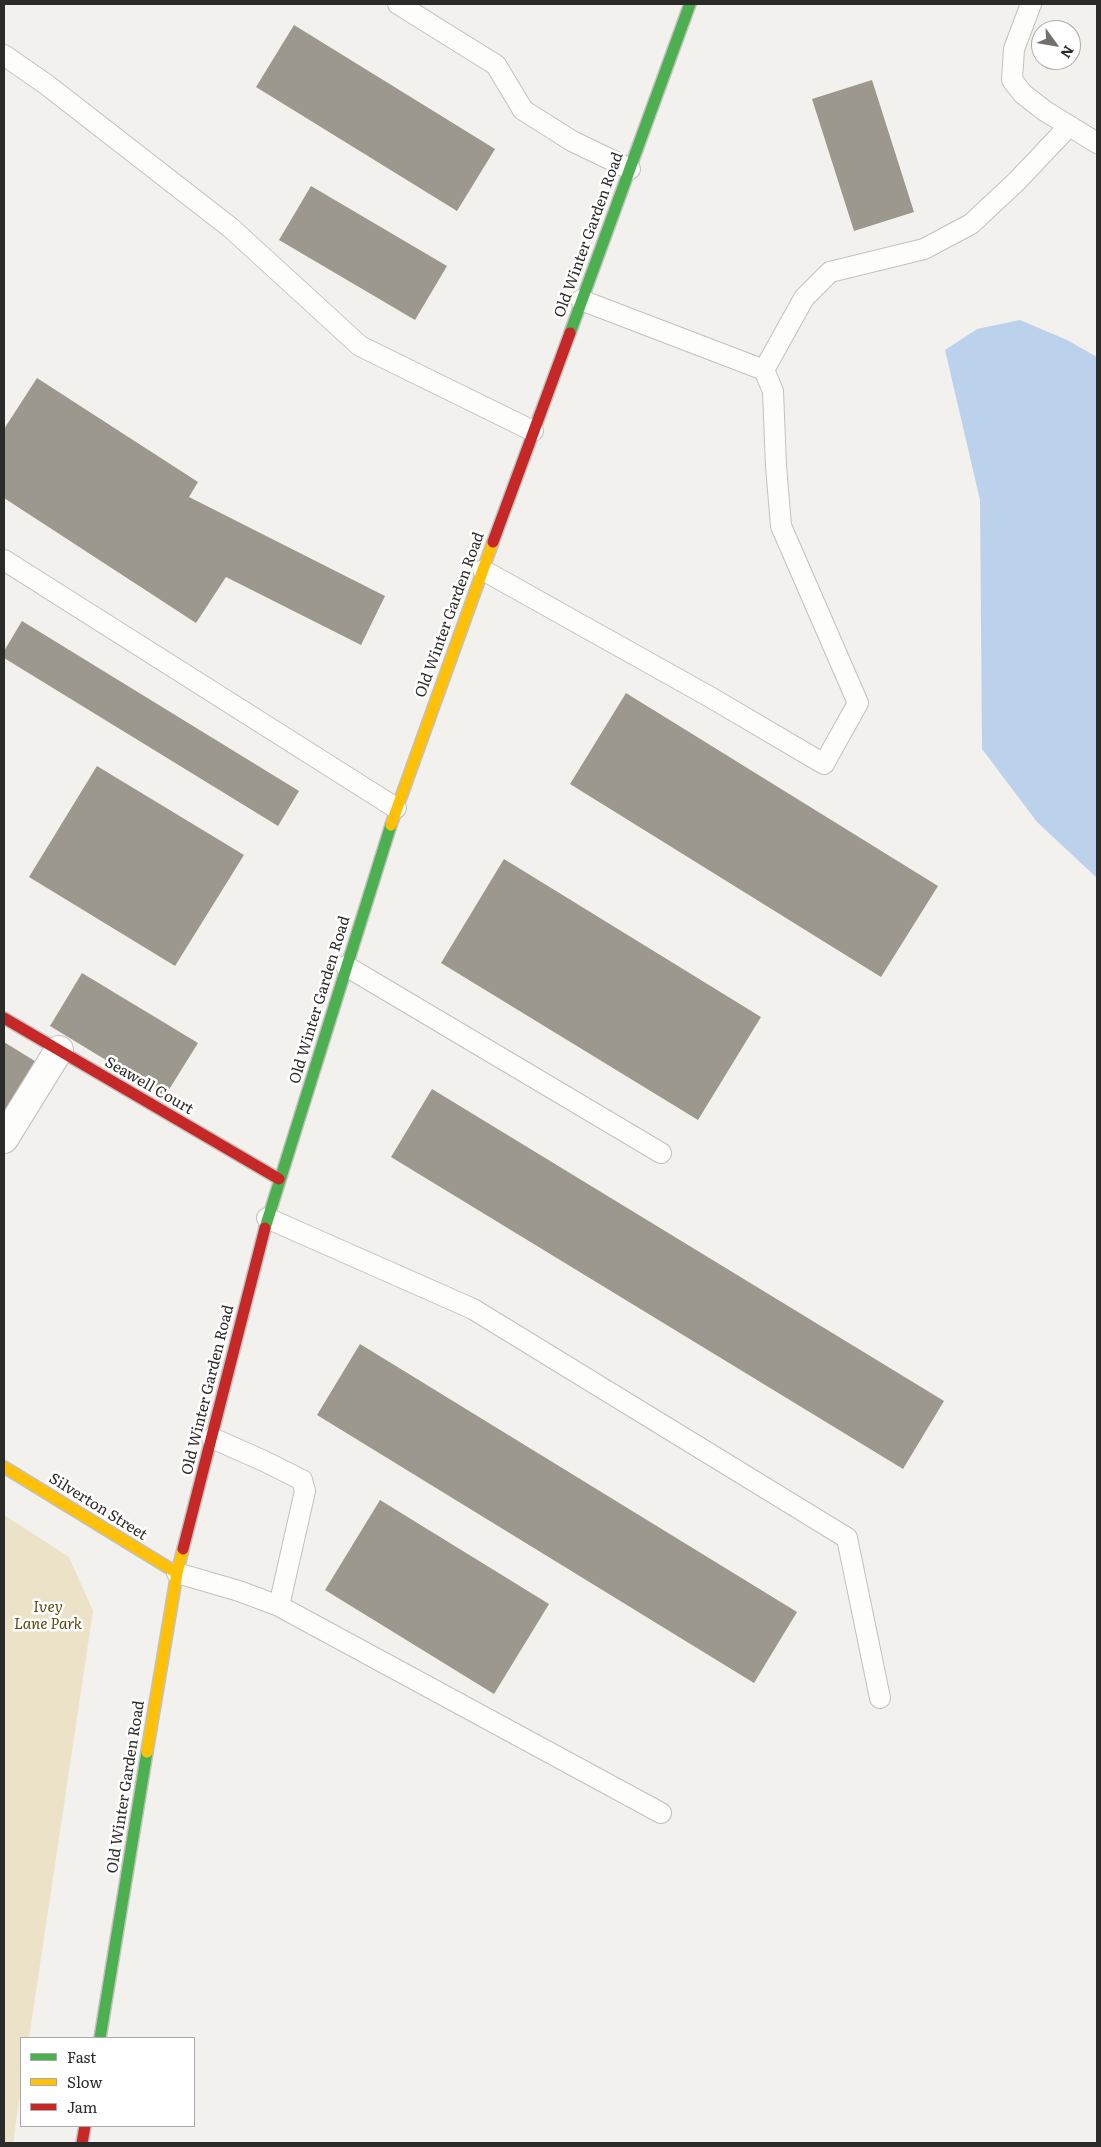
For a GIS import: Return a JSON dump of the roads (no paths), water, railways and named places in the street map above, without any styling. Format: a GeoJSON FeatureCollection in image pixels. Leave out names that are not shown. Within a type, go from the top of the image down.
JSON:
{"type":"FeatureCollection","features":[{"type":"Feature","properties":{"kind":"main road","name":"Old Winter Garden Road"},"geometry":{"type":"LineString","coordinates":[[100,2037],[177,1573],[267,1218],[396,808],[690,4]]}},
{"type":"Feature","properties":{"kind":"main road","name":"Seawell Court"},"geometry":{"type":"LineString","coordinates":[[4,1018],[279,1179]]}},
{"type":"Feature","properties":{"kind":"main road","name":"Silverton Street"},"geometry":{"type":"LineString","coordinates":[[4,1467],[177,1573]]}},
{"type":"Feature","properties":{"kind":"main road"},"geometry":{"type":"LineString","coordinates":[[82,2143],[85,2127]]}},
{"type":"Feature","properties":{"kind":"street"},"geometry":{"type":"LineString","coordinates":[[4,1138],[59,1050]]}},
{"type":"Feature","properties":{"kind":"lane"},"geometry":{"type":"LineString","coordinates":[[398,4],[496,65],[523,110],[572,141],[630,169]]}},
{"type":"Feature","properties":{"kind":"lane"},"geometry":{"type":"LineString","coordinates":[[1031,4],[1014,49],[1012,80],[1022,94],[1068,126],[1097,142]]}},
{"type":"Feature","properties":{"kind":"lane"},"geometry":{"type":"LineString","coordinates":[[4,55],[46,85],[231,228],[360,346],[533,431]]}},
{"type":"Feature","properties":{"kind":"lane"},"geometry":{"type":"LineString","coordinates":[[764,370],[804,298],[830,272],[924,249],[971,224],[1017,182],[1068,126]]}},
{"type":"Feature","properties":{"kind":"lane"},"geometry":{"type":"LineString","coordinates":[[483,570],[710,696],[824,764],[858,703],[781,526],[773,391],[764,370],[582,300]]}},
{"type":"Feature","properties":{"kind":"lane"},"geometry":{"type":"LineString","coordinates":[[4,560],[396,808]]}},
{"type":"Feature","properties":{"kind":"lane"},"geometry":{"type":"LineString","coordinates":[[346,966],[661,1153]]}},
{"type":"Feature","properties":{"kind":"lane"},"geometry":{"type":"LineString","coordinates":[[267,1218],[473,1309],[847,1538],[880,1698]]}},
{"type":"Feature","properties":{"kind":"lane"},"geometry":{"type":"LineString","coordinates":[[212,1438],[264,1460],[302,1480],[305,1491],[279,1606]]}},
{"type":"Feature","properties":{"kind":"lane"},"geometry":{"type":"LineString","coordinates":[[177,1573],[239,1591],[279,1606],[661,1813]]}},
{"type":"Feature","properties":{"kind":"water"},"geometry":{"type":"Polygon","coordinates":[[[1020,320],[1067,340],[1097,357],[1097,878],[1037,822],[982,749],[980,500],[945,350],[977,329],[1020,320]]]}},
{"type":"Feature","properties":{"kind":"park label","name":"Ivey Lane Park"},"geometry":{"type":"Point","coordinates":[48,1616]}}]}
